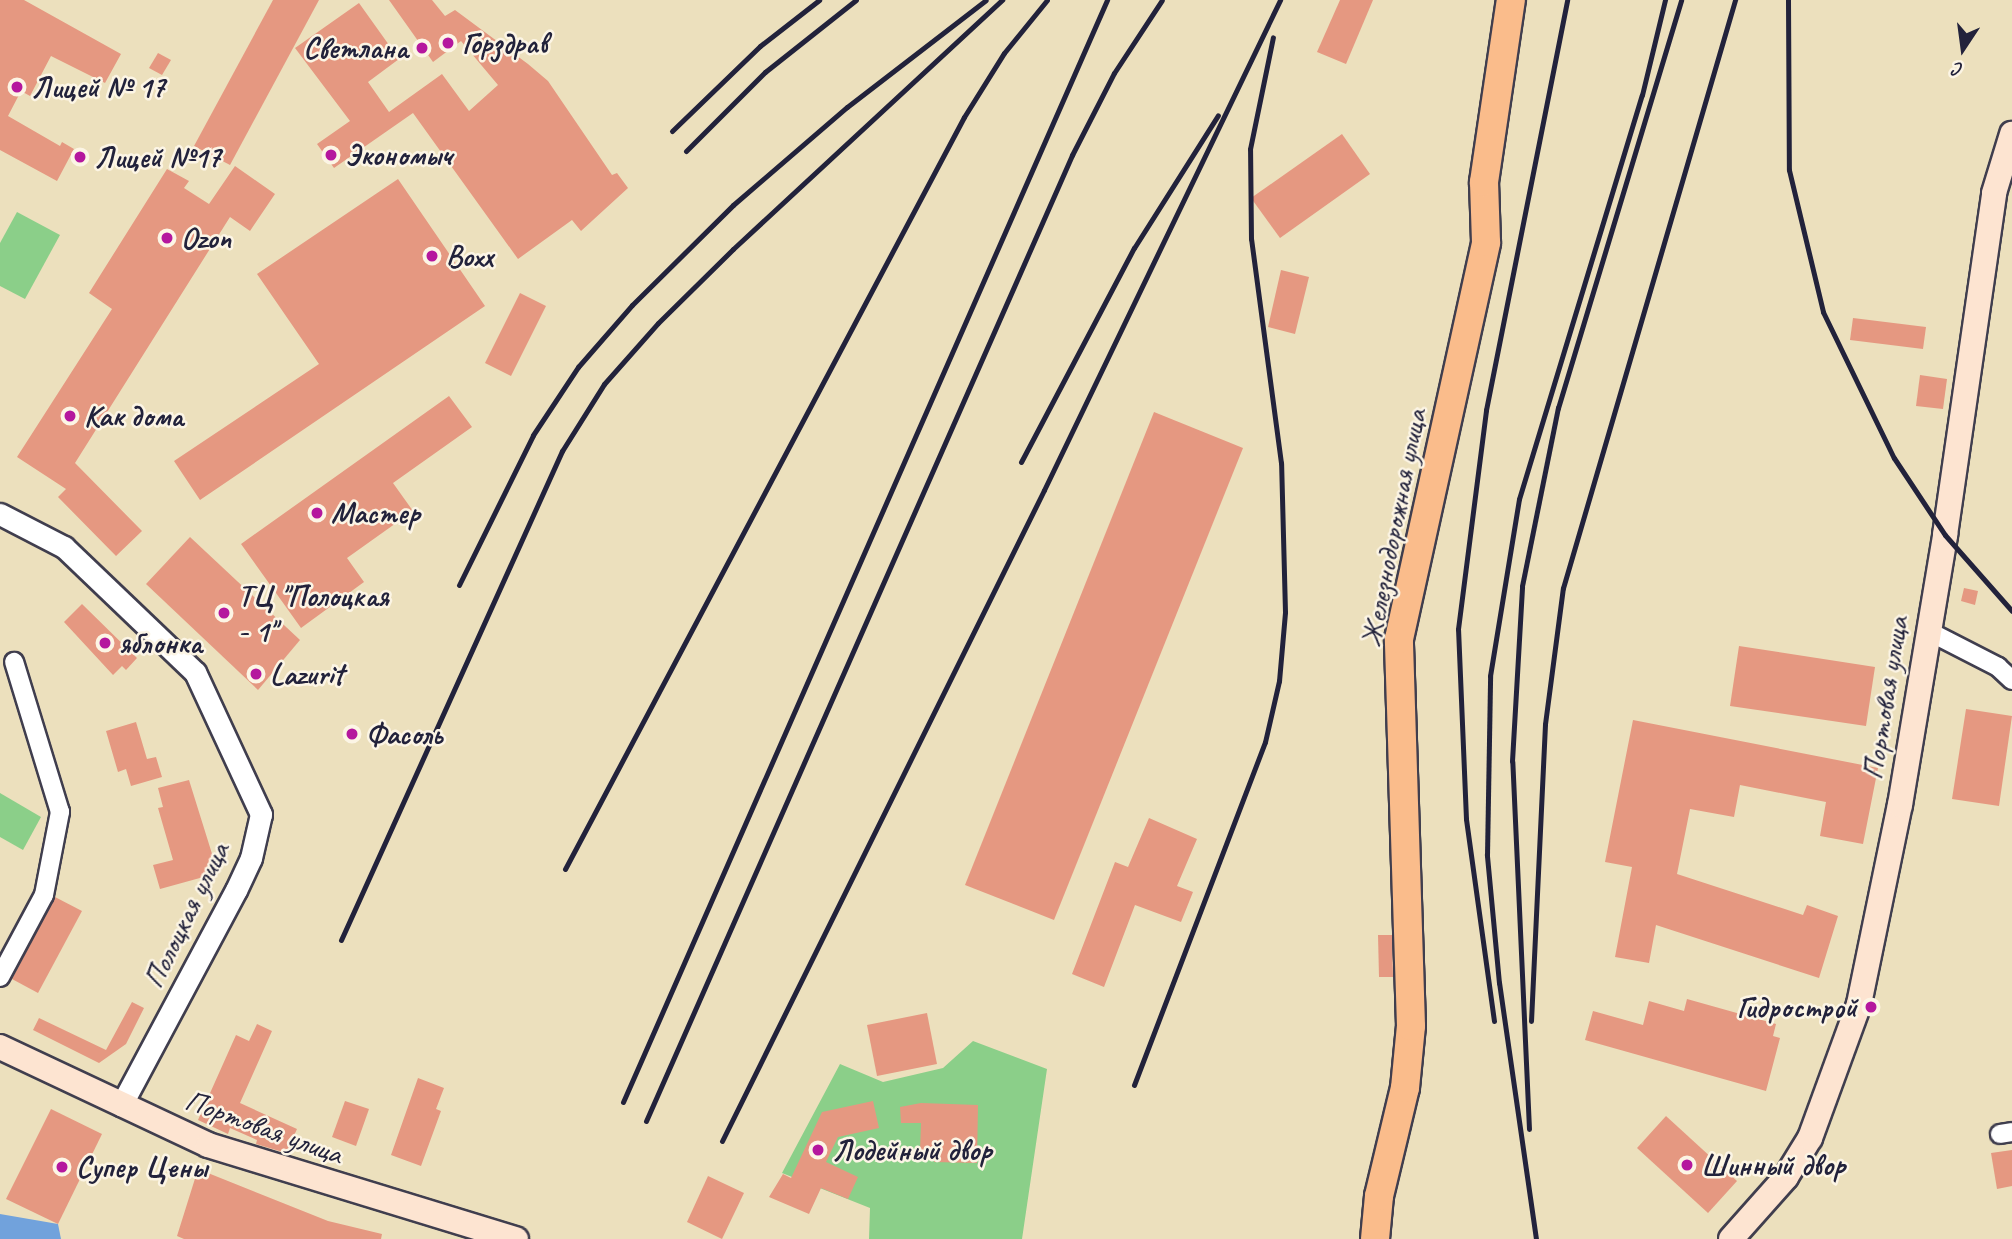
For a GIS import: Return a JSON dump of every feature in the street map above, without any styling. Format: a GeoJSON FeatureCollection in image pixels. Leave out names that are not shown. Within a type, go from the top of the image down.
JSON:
{"type":"FeatureCollection","features":[{"type":"Feature","properties":{"kind":"main road","name":"Железнодорожная улица"},"geometry":{"type":"LineString","coordinates":[[1374,1239],[1379,1196],[1405,1088],[1411,1026],[1399,639],[1486,242],[1484,182],[1511,0]]}},
{"type":"Feature","properties":{"kind":"main road","name":"Портовая улица"},"geometry":{"type":"LineString","coordinates":[[1731,1239],[1799,1158],[1846,1046],[1872,945],[1928,631],[1994,193],[2012,134]]}},
{"type":"Feature","properties":{"kind":"main road","name":"Портовая улица"},"geometry":{"type":"LineString","coordinates":[[0,1047],[208,1145],[516,1239]]}},
{"type":"Feature","properties":{"kind":"street","name":"Полоцкая улица"},"geometry":{"type":"LineString","coordinates":[[0,514],[64,547],[195,671],[261,814],[241,880],[121,1105]]}},
{"type":"Feature","properties":{"kind":"street"},"geometry":{"type":"LineString","coordinates":[[1928,631],[1998,667],[2012,680]]}},
{"type":"Feature","properties":{"kind":"street"},"geometry":{"type":"LineString","coordinates":[[0,977],[44,895],[60,812],[13,662]]}},
{"type":"Feature","properties":{"kind":"green space"},"geometry":{"type":"Polygon","coordinates":[[[17,212],[60,235],[25,299],[0,286],[0,243],[17,212]]]}},
{"type":"Feature","properties":{"kind":"green space"},"geometry":{"type":"Polygon","coordinates":[[[0,793],[41,817],[23,850],[0,837],[0,793]]]}},
{"type":"Feature","properties":{"kind":"green space"},"geometry":{"type":"Polygon","coordinates":[[[973,1041],[1047,1069],[1022,1239],[869,1239],[870,1208],[782,1173],[840,1064],[883,1082],[943,1068],[973,1041]]]}},
{"type":"Feature","properties":{"kind":"water"},"geometry":{"type":"Polygon","coordinates":[[[0,1214],[58,1224],[61,1239],[0,1239],[0,1214]]]}},
{"type":"Feature","properties":{"kind":"building","name":"Лицей № 17"},"geometry":{"type":"Polygon","coordinates":[[[0,0],[24,0],[121,54],[105,83],[51,56],[30,96],[21,91],[8,116],[60,146],[62,142],[74,149],[57,181],[0,150],[0,0]]]}},
{"type":"Feature","properties":{"kind":"building"},"geometry":{"type":"Polygon","coordinates":[[[273,0],[319,0],[230,165],[194,146],[273,0]]]}},
{"type":"Feature","properties":{"kind":"building"},"geometry":{"type":"Polygon","coordinates":[[[389,0],[432,0],[445,16],[455,10],[528,64],[548,81],[612,175],[617,173],[628,188],[581,231],[572,220],[518,259],[413,113],[334,168],[317,144],[350,121],[295,48],[359,3],[399,59],[368,82],[389,112],[442,74],[469,111],[498,85],[461,41],[433,62],[389,0]]]}},
{"type":"Feature","properties":{"kind":"building"},"geometry":{"type":"Polygon","coordinates":[[[1340,0],[1373,0],[1346,64],[1317,52],[1340,0]]]}},
{"type":"Feature","properties":{"kind":"building"},"geometry":{"type":"Polygon","coordinates":[[[158,53],[171,60],[162,75],[149,68],[158,53]]]}},
{"type":"Feature","properties":{"kind":"building"},"geometry":{"type":"Polygon","coordinates":[[[1342,134],[1370,174],[1280,238],[1251,198],[1342,134]]]}},
{"type":"Feature","properties":{"kind":"building"},"geometry":{"type":"Polygon","coordinates":[[[235,166],[275,194],[250,231],[230,217],[75,463],[142,531],[116,556],[58,497],[66,489],[17,457],[112,309],[89,293],[167,169],[189,181],[184,188],[209,204],[235,166]]]}},
{"type":"Feature","properties":{"kind":"building"},"geometry":{"type":"Polygon","coordinates":[[[398,179],[485,306],[200,500],[174,461],[319,364],[257,274],[398,179]]]}},
{"type":"Feature","properties":{"kind":"building"},"geometry":{"type":"Polygon","coordinates":[[[1281,270],[1309,277],[1295,334],[1268,327],[1281,270]]]}},
{"type":"Feature","properties":{"kind":"building"},"geometry":{"type":"Polygon","coordinates":[[[520,293],[546,306],[511,376],[485,363],[520,293]]]}},
{"type":"Feature","properties":{"kind":"building"},"geometry":{"type":"Polygon","coordinates":[[[1853,318],[1926,327],[1923,349],[1850,340],[1853,318]]]}},
{"type":"Feature","properties":{"kind":"building"},"geometry":{"type":"Polygon","coordinates":[[[1920,375],[1947,379],[1943,409],[1916,406],[1920,375]]]}},
{"type":"Feature","properties":{"kind":"building"},"geometry":{"type":"Polygon","coordinates":[[[449,396],[472,427],[393,483],[413,511],[347,558],[364,582],[301,628],[241,544],[449,396]]]}},
{"type":"Feature","properties":{"kind":"building"},"geometry":{"type":"Polygon","coordinates":[[[1154,412],[1243,448],[1054,920],[965,885],[1154,412]]]}},
{"type":"Feature","properties":{"kind":"building","name":"ТЦ \"Полоцкая - 1\""},"geometry":{"type":"Polygon","coordinates":[[[190,537],[300,640],[258,690],[146,584],[190,537]]]}},
{"type":"Feature","properties":{"kind":"building"},"geometry":{"type":"Polygon","coordinates":[[[1964,588],[1978,591],[1975,605],[1961,601],[1964,588]]]}},
{"type":"Feature","properties":{"kind":"building","name":"яблонка"},"geometry":{"type":"Polygon","coordinates":[[[82,604],[137,658],[126,670],[122,666],[113,675],[64,622],[82,604]]]}},
{"type":"Feature","properties":{"kind":"building"},"geometry":{"type":"Polygon","coordinates":[[[1739,646],[1875,667],[1866,726],[1730,706],[1739,646]]]}},
{"type":"Feature","properties":{"kind":"building"},"geometry":{"type":"Polygon","coordinates":[[[1966,709],[2012,716],[1999,806],[1952,799],[1966,709]]]}},
{"type":"Feature","properties":{"kind":"building"},"geometry":{"type":"Polygon","coordinates":[[[1633,720],[1878,768],[1863,844],[1820,836],[1826,802],[1740,785],[1734,817],[1690,809],[1677,874],[1803,915],[1807,905],[1838,916],[1819,978],[1656,925],[1649,963],[1615,957],[1632,867],[1605,862],[1633,720]]]}},
{"type":"Feature","properties":{"kind":"building"},"geometry":{"type":"Polygon","coordinates":[[[136,722],[147,759],[156,757],[162,777],[131,786],[126,769],[118,772],[106,731],[136,722]]]}},
{"type":"Feature","properties":{"kind":"building"},"geometry":{"type":"Polygon","coordinates":[[[189,780],[218,873],[160,889],[153,865],[173,860],[158,808],[163,807],[158,788],[189,780]]]}},
{"type":"Feature","properties":{"kind":"building"},"geometry":{"type":"Polygon","coordinates":[[[1149,818],[1197,839],[1177,886],[1193,892],[1181,922],[1135,905],[1104,987],[1072,974],[1115,862],[1128,867],[1149,818]]]}},
{"type":"Feature","properties":{"kind":"building"},"geometry":{"type":"Polygon","coordinates":[[[55,897],[82,911],[38,993],[12,979],[55,897]]]}},
{"type":"Feature","properties":{"kind":"building"},"geometry":{"type":"Polygon","coordinates":[[[1378,935],[1392,935],[1393,977],[1379,977],[1378,935]]]}},
{"type":"Feature","properties":{"kind":"building"},"geometry":{"type":"Polygon","coordinates":[[[1687,999],[1776,1024],[1773,1036],[1780,1038],[1766,1091],[1585,1040],[1593,1011],[1643,1025],[1649,1001],[1684,1011],[1687,999]]]}},
{"type":"Feature","properties":{"kind":"building"},"geometry":{"type":"Polygon","coordinates":[[[132,1002],[144,1008],[126,1044],[99,1063],[33,1030],[39,1018],[106,1050],[132,1002]]]}},
{"type":"Feature","properties":{"kind":"building"},"geometry":{"type":"Polygon","coordinates":[[[927,1013],[937,1064],[877,1076],[867,1025],[927,1013]]]}},
{"type":"Feature","properties":{"kind":"building"},"geometry":{"type":"Polygon","coordinates":[[[257,1024],[272,1031],[240,1103],[297,1129],[286,1153],[256,1144],[257,1140],[230,1128],[228,1134],[198,1120],[236,1035],[249,1041],[257,1024]]]}},
{"type":"Feature","properties":{"kind":"building"},"geometry":{"type":"Polygon","coordinates":[[[418,1078],[444,1088],[436,1109],[441,1111],[421,1166],[391,1155],[418,1078]]]}},
{"type":"Feature","properties":{"kind":"building"},"geometry":{"type":"Polygon","coordinates":[[[345,1101],[369,1109],[356,1146],[332,1137],[345,1101]]]}},
{"type":"Feature","properties":{"kind":"building","name":"Лодейный двор"},"geometry":{"type":"Polygon","coordinates":[[[873,1101],[879,1128],[838,1137],[826,1162],[858,1177],[848,1199],[821,1188],[809,1214],[769,1197],[783,1174],[791,1178],[822,1112],[873,1101]]]}},
{"type":"Feature","properties":{"kind":"building"},"geometry":{"type":"Polygon","coordinates":[[[921,1103],[978,1105],[977,1163],[934,1162],[934,1151],[920,1150],[921,1123],[901,1123],[900,1107],[921,1103]]]}},
{"type":"Feature","properties":{"kind":"building"},"geometry":{"type":"Polygon","coordinates":[[[51,1109],[102,1134],[58,1224],[6,1199],[51,1109]]]}},
{"type":"Feature","properties":{"kind":"building","name":"Шинный двор"},"geometry":{"type":"Polygon","coordinates":[[[1666,1116],[1737,1181],[1708,1213],[1637,1148],[1666,1116]]]}},
{"type":"Feature","properties":{"kind":"building"},"geometry":{"type":"Polygon","coordinates":[[[2012,1150],[2012,1186],[1997,1189],[1991,1153],[2012,1150]]]}},
{"type":"Feature","properties":{"kind":"building"},"geometry":{"type":"Polygon","coordinates":[[[198,1169],[328,1221],[382,1234],[381,1239],[184,1239],[177,1236],[198,1169]]]}},
{"type":"Feature","properties":{"kind":"building"},"geometry":{"type":"Polygon","coordinates":[[[708,1176],[744,1193],[722,1239],[687,1222],[708,1176]]]}},
{"type":"Feature","properties":{"kind":"railway"},"geometry":{"type":"LineString","coordinates":[[672,131],[760,46],[819,0]]}},
{"type":"Feature","properties":{"kind":"railway"},"geometry":{"type":"LineString","coordinates":[[686,151],[765,72],[856,0]]}},
{"type":"Feature","properties":{"kind":"railway"},"geometry":{"type":"LineString","coordinates":[[459,585],[533,435],[578,367],[632,305],[733,205],[847,107],[986,0]]}},
{"type":"Feature","properties":{"kind":"railway"},"geometry":{"type":"LineString","coordinates":[[341,940],[562,451],[604,384],[658,323],[733,249],[1002,0]]}},
{"type":"Feature","properties":{"kind":"railway"},"geometry":{"type":"LineString","coordinates":[[565,869],[964,117],[1004,53],[1047,0]]}},
{"type":"Feature","properties":{"kind":"railway"},"geometry":{"type":"LineString","coordinates":[[623,1102],[1107,0]]}},
{"type":"Feature","properties":{"kind":"railway"},"geometry":{"type":"LineString","coordinates":[[646,1121],[1072,155],[1114,73],[1162,0]]}},
{"type":"Feature","properties":{"kind":"railway"},"geometry":{"type":"LineString","coordinates":[[722,1141],[1044,490],[1280,0]]}},
{"type":"Feature","properties":{"kind":"railway"},"geometry":{"type":"LineString","coordinates":[[1494,1021],[1466,819],[1458,629],[1486,410],[1567,0]]}},
{"type":"Feature","properties":{"kind":"railway"},"geometry":{"type":"LineString","coordinates":[[1536,1239],[1499,983],[1487,855],[1490,676],[1519,499],[1642,95],[1665,0]]}},
{"type":"Feature","properties":{"kind":"railway"},"geometry":{"type":"LineString","coordinates":[[1529,1129],[1512,761],[1522,586],[1558,408],[1681,0]]}},
{"type":"Feature","properties":{"kind":"railway"},"geometry":{"type":"LineString","coordinates":[[1531,1021],[1545,724],[1563,588],[1735,0]]}},
{"type":"Feature","properties":{"kind":"railway"},"geometry":{"type":"LineString","coordinates":[[1788,0],[1789,170],[1823,312],[1894,458],[1945,535],[2012,611]]}},
{"type":"Feature","properties":{"kind":"railway"},"geometry":{"type":"LineString","coordinates":[[1134,1085],[1265,742],[1279,681],[1285,612],[1281,463],[1251,239],[1250,149],[1273,37]]}},
{"type":"Feature","properties":{"kind":"railway"},"geometry":{"type":"LineString","coordinates":[[1021,462],[1134,248],[1218,115]]}},
{"type":"Feature","properties":{"kind":"place","name":"Горздрав"},"geometry":{"type":"Point","coordinates":[448,43]}},
{"type":"Feature","properties":{"kind":"place","name":"Светлана"},"geometry":{"type":"Point","coordinates":[422,48]}},
{"type":"Feature","properties":{"kind":"place","name":"Лицей № 17"},"geometry":{"type":"Point","coordinates":[17,87]}},
{"type":"Feature","properties":{"kind":"place","name":"Экономыч"},"geometry":{"type":"Point","coordinates":[331,155]}},
{"type":"Feature","properties":{"kind":"place","name":"Лицей №17"},"geometry":{"type":"Point","coordinates":[80,157]}},
{"type":"Feature","properties":{"kind":"place","name":"Ozon"},"geometry":{"type":"Point","coordinates":[167,238]}},
{"type":"Feature","properties":{"kind":"place","name":"Boxx"},"geometry":{"type":"Point","coordinates":[432,256]}},
{"type":"Feature","properties":{"kind":"place","name":"Как дома"},"geometry":{"type":"Point","coordinates":[70,416]}},
{"type":"Feature","properties":{"kind":"place","name":"Мастер"},"geometry":{"type":"Point","coordinates":[317,513]}},
{"type":"Feature","properties":{"kind":"place","name":"ТЦ \"Полоцкая - 1\""},"geometry":{"type":"Point","coordinates":[224,613]}},
{"type":"Feature","properties":{"kind":"place","name":"яблонка"},"geometry":{"type":"Point","coordinates":[105,643]}},
{"type":"Feature","properties":{"kind":"place","name":"Lazurit"},"geometry":{"type":"Point","coordinates":[256,674]}},
{"type":"Feature","properties":{"kind":"place","name":"Фасоль"},"geometry":{"type":"Point","coordinates":[352,734]}},
{"type":"Feature","properties":{"kind":"place","name":"Гидрострой"},"geometry":{"type":"Point","coordinates":[1871,1007]}},
{"type":"Feature","properties":{"kind":"place","name":"Лодейный двор"},"geometry":{"type":"Point","coordinates":[818,1150]}},
{"type":"Feature","properties":{"kind":"place","name":"Шинный двор"},"geometry":{"type":"Point","coordinates":[1687,1165]}},
{"type":"Feature","properties":{"kind":"place","name":"Супер Цены"},"geometry":{"type":"Point","coordinates":[62,1167]}}]}
